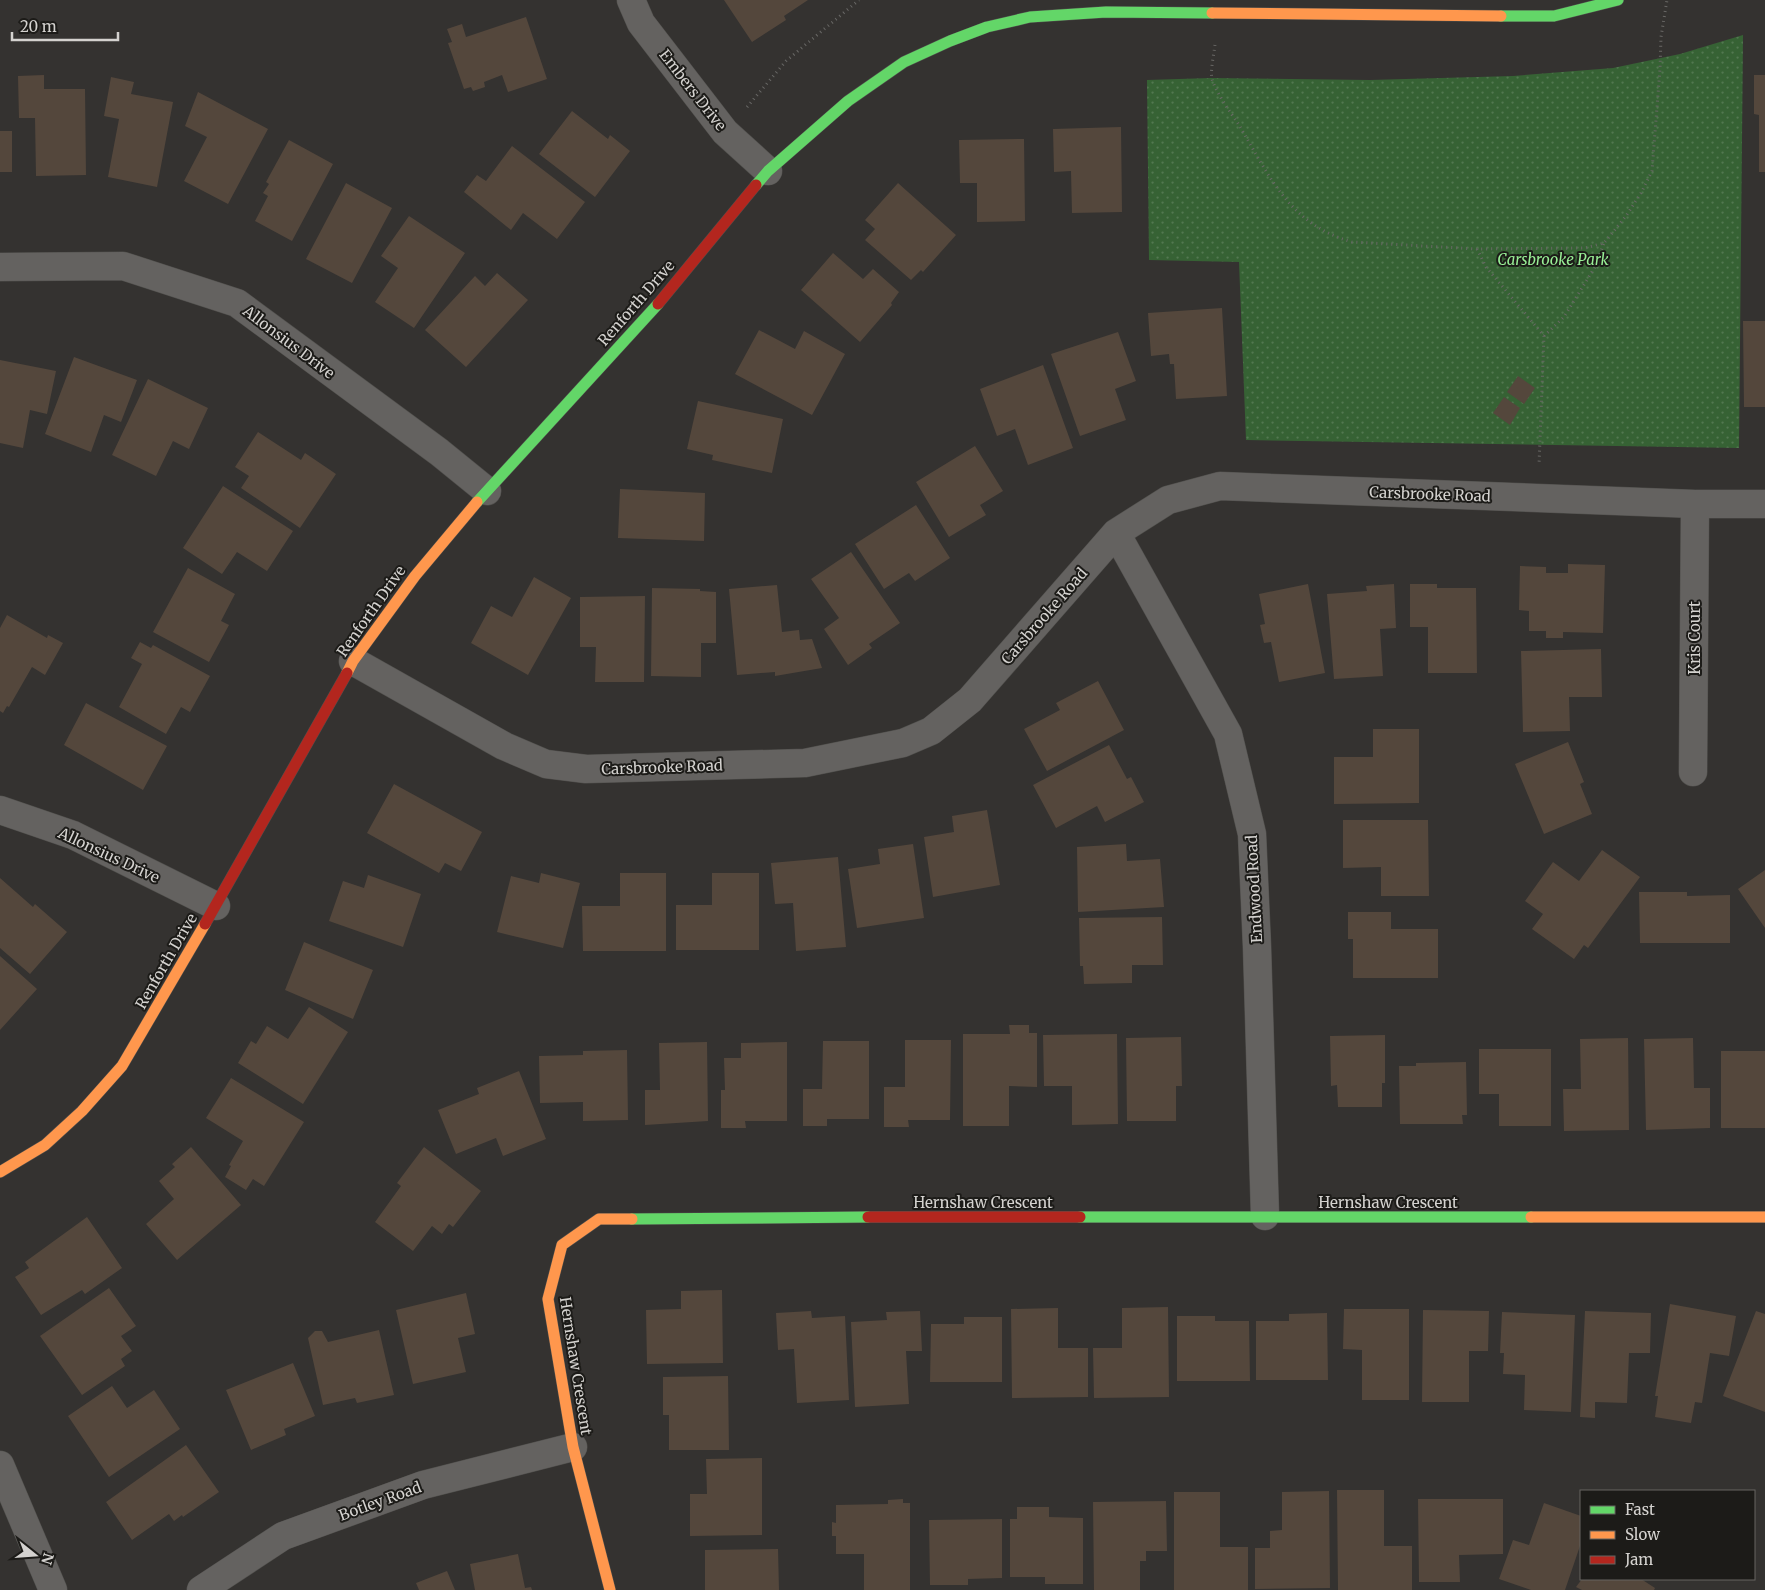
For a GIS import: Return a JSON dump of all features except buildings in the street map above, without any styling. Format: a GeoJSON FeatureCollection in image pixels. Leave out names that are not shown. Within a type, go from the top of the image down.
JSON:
{"type":"FeatureCollection","features":[{"type":"Feature","properties":{"kind":"street","name":"Embers Drive"},"geometry":{"type":"LineString","coordinates":[[631,0],[641,23],[725,132],[768,170]]}},
{"type":"Feature","properties":{"kind":"street","name":"Renforth Drive"},"geometry":{"type":"LineString","coordinates":[[0,1172],[45,1145],[82,1111],[122,1066],[216,906],[353,661],[414,576],[487,491],[660,301],[768,170],[848,101],[904,62],[987,27],[1030,17],[1220,6],[1554,16],[1618,0]]}},
{"type":"Feature","properties":{"kind":"street","name":"Allonsius Drive"},"geometry":{"type":"LineString","coordinates":[[0,268],[123,266],[237,303],[439,452],[487,491]]}},
{"type":"Feature","properties":{"kind":"street","name":"Carsbrooke Road"},"geometry":{"type":"LineString","coordinates":[[353,661],[504,746],[546,764],[586,769],[805,763],[903,744],[931,731],[970,700],[1116,533],[1168,500],[1220,486],[1695,504],[1765,504]]}},
{"type":"Feature","properties":{"kind":"street","name":"Kris Court"},"geometry":{"type":"LineString","coordinates":[[1694,772],[1695,504]]}},
{"type":"Feature","properties":{"kind":"street","name":"Endwood Road"},"geometry":{"type":"LineString","coordinates":[[1116,533],[1228,734],[1252,834],[1265,1216]]}},
{"type":"Feature","properties":{"kind":"street","name":"Allonsius Drive"},"geometry":{"type":"LineString","coordinates":[[0,810],[73,835],[216,906]]}},
{"type":"Feature","properties":{"kind":"street","name":"Hernshaw Crescent"},"geometry":{"type":"LineString","coordinates":[[610,1590],[573,1447],[548,1299],[562,1245],[599,1219],[1265,1216],[1765,1218]]}},
{"type":"Feature","properties":{"kind":"street","name":"Botley Road"},"geometry":{"type":"LineString","coordinates":[[201,1590],[283,1536],[423,1485],[573,1447]]}},
{"type":"Feature","properties":{"kind":"street"},"geometry":{"type":"LineString","coordinates":[[0,1465],[53,1590]]}},
{"type":"Feature","properties":{"kind":"path"},"geometry":{"type":"LineString","coordinates":[[745,110],[786,61],[859,0]]}},
{"type":"Feature","properties":{"kind":"path"},"geometry":{"type":"LineString","coordinates":[[1544,336],[1564,317],[1595,267],[1604,242],[1626,216],[1641,194],[1652,171],[1661,37],[1667,0]]}},
{"type":"Feature","properties":{"kind":"path"},"geometry":{"type":"LineString","coordinates":[[1220,6],[1211,78],[1278,190],[1298,212],[1315,226],[1333,236],[1352,242],[1477,249],[1585,248],[1604,242]]}},
{"type":"Feature","properties":{"kind":"path"},"geometry":{"type":"LineString","coordinates":[[1477,249],[1486,267],[1544,336],[1538,498]]}},
{"type":"Feature","properties":{"kind":"green space","name":"Carsbrooke Park"},"geometry":{"type":"Polygon","coordinates":[[[1743,35],[1739,448],[1246,440],[1239,262],[1149,260],[1147,80],[1211,78],[1370,80],[1513,76],[1613,68],[1680,54],[1743,35]]]}},
{"type":"Feature","properties":{"kind":"traffic: fast"},"geometry":{"type":"LineString","coordinates":[[1501,16],[1554,16],[1618,0]]}},
{"type":"Feature","properties":{"kind":"traffic: fast"},"geometry":{"type":"LineString","coordinates":[[756,185],[768,171],[848,101],[904,62],[987,27],[1030,17],[1106,12],[1212,13]]}},
{"type":"Feature","properties":{"kind":"traffic: fast"},"geometry":{"type":"LineString","coordinates":[[477,502],[658,304]]}},
{"type":"Feature","properties":{"kind":"traffic: fast"},"geometry":{"type":"LineString","coordinates":[[632,1219],[868,1217]]}},
{"type":"Feature","properties":{"kind":"traffic: fast"},"geometry":{"type":"LineString","coordinates":[[1080,1217],[1531,1217]]}},
{"type":"Feature","properties":{"kind":"traffic: slow"},"geometry":{"type":"LineString","coordinates":[[1212,13],[1501,16]]}},
{"type":"Feature","properties":{"kind":"traffic: slow"},"geometry":{"type":"LineString","coordinates":[[347,673],[353,661],[415,576],[477,502]]}},
{"type":"Feature","properties":{"kind":"traffic: slow"},"geometry":{"type":"LineString","coordinates":[[0,1172],[45,1145],[82,1111],[122,1066],[205,924]]}},
{"type":"Feature","properties":{"kind":"traffic: slow"},"geometry":{"type":"LineString","coordinates":[[1531,1217],[1765,1217]]}},
{"type":"Feature","properties":{"kind":"traffic: slow"},"geometry":{"type":"LineString","coordinates":[[610,1590],[573,1447],[548,1299],[562,1245],[599,1219],[632,1219]]}},
{"type":"Feature","properties":{"kind":"traffic: jam"},"geometry":{"type":"LineString","coordinates":[[658,304],[756,185]]}},
{"type":"Feature","properties":{"kind":"traffic: jam"},"geometry":{"type":"LineString","coordinates":[[205,924],[347,673]]}},
{"type":"Feature","properties":{"kind":"traffic: jam"},"geometry":{"type":"LineString","coordinates":[[868,1217],[1080,1217]]}}]}
